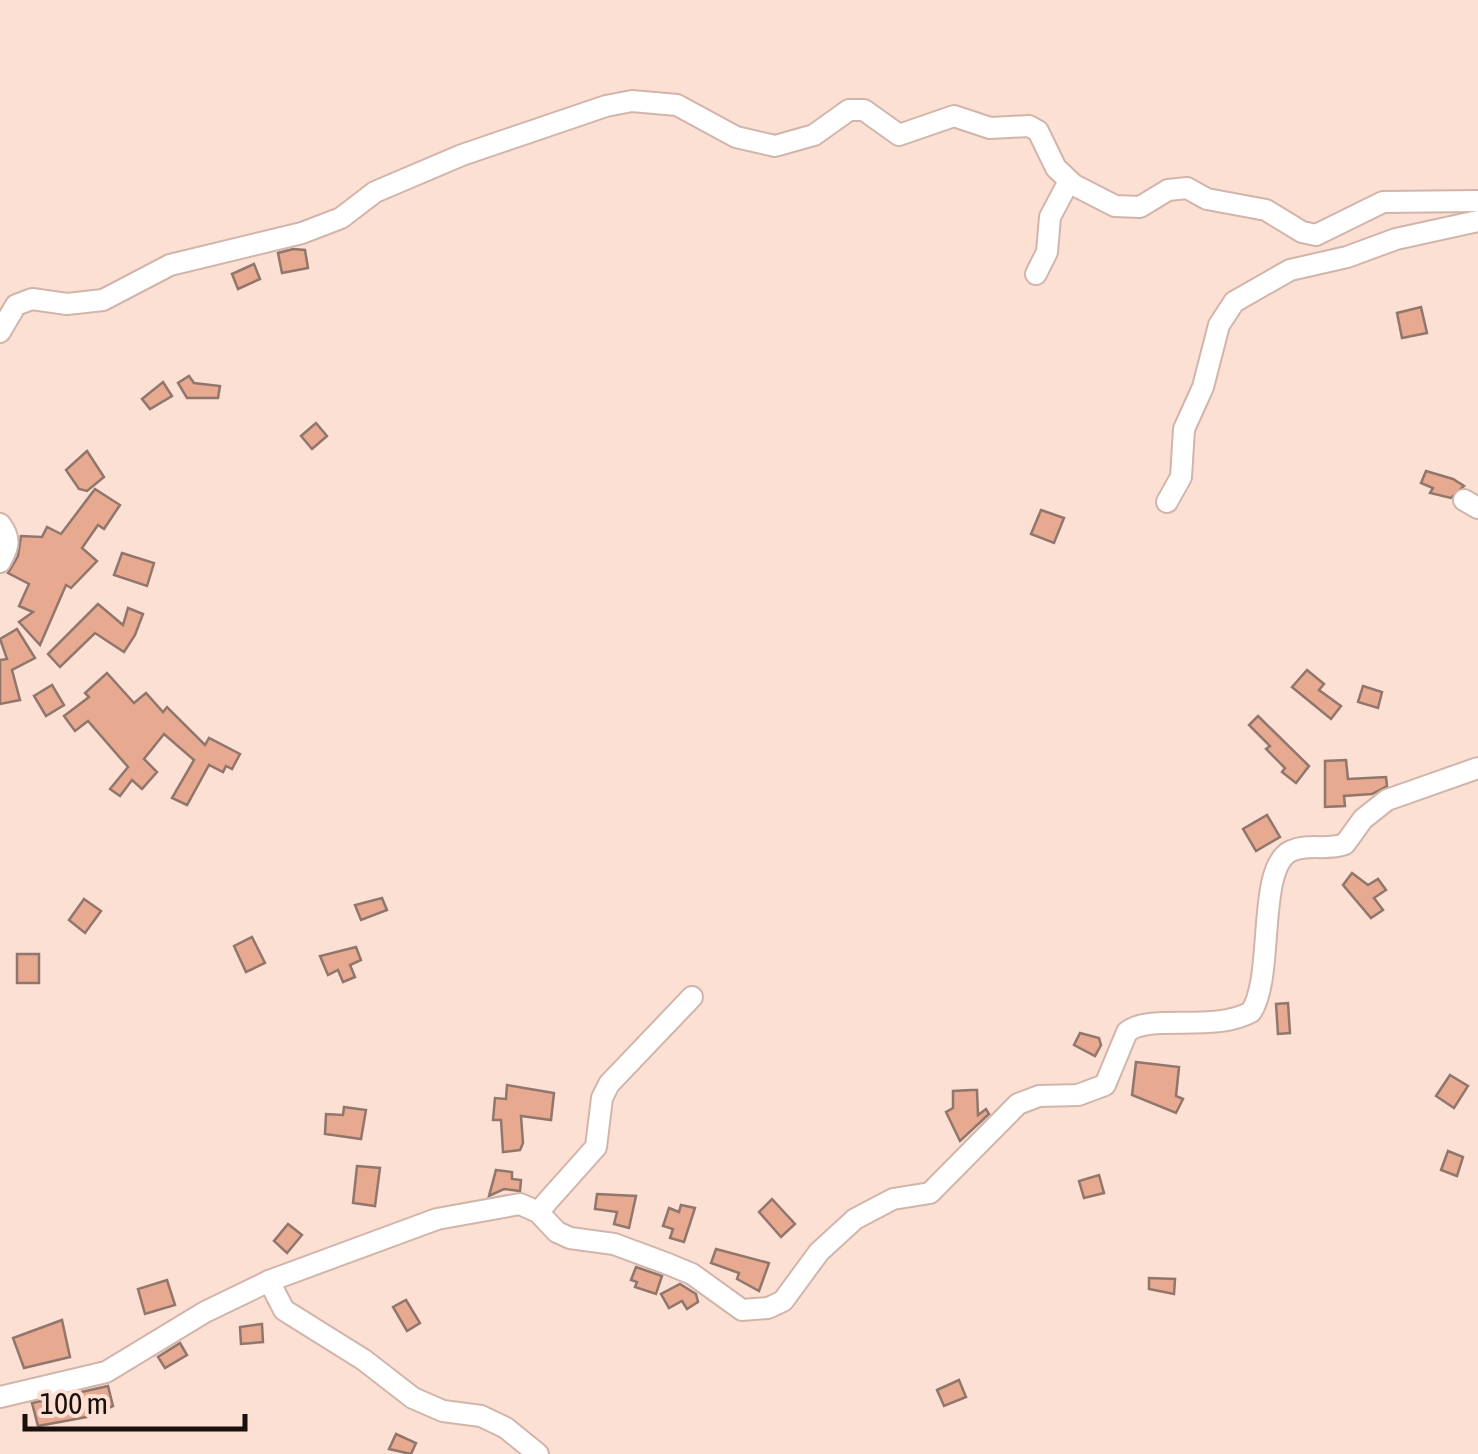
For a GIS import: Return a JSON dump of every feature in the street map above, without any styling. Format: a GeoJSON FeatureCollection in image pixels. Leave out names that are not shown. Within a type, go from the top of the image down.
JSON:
{"type":"FeatureCollection","features":[{"type":"Feature","properties":{"kind":"street"},"geometry":{"type":"LineString","coordinates":[[0,332],[16,305],[32,300],[67,304],[103,300],[170,265],[219,256],[328,224],[375,192],[462,155],[578,112],[632,101],[677,105],[736,137],[775,146],[798,143],[857,110],[876,117],[899,135],[954,116],[990,128],[1029,126],[1038,131],[1056,168],[1069,181],[1101,200],[1128,208],[1140,206],[1168,190],[1187,188],[1207,200],[1266,210],[1302,232],[1316,234],[1383,202],[1478,201]]}},
{"type":"Feature","properties":{"kind":"street"},"geometry":{"type":"LineString","coordinates":[[1036,274],[1047,252],[1050,217],[1069,181]]}},
{"type":"Feature","properties":{"kind":"street"},"geometry":{"type":"LineString","coordinates":[[1167,502],[1181,477],[1184,429],[1202,387],[1219,325],[1234,302],[1290,270],[1347,257],[1396,239],[1478,221]]}},
{"type":"Feature","properties":{"kind":"street"},"geometry":{"type":"LineString","coordinates":[[0,524],[8,534],[8,547],[0,562]]}},
{"type":"Feature","properties":{"kind":"street"},"geometry":{"type":"LineString","coordinates":[[0,1396],[106,1372],[205,1312],[269,1281],[458,1213],[520,1204],[538,1212],[557,1232],[570,1238],[614,1244],[692,1274],[742,1310],[768,1308],[783,1301],[819,1252],[856,1219],[892,1199],[930,1194],[1018,1104],[1039,1096],[1078,1096],[1105,1084],[1127,1032],[1134,1026],[1145,1022],[1208,1025],[1251,1012],[1265,982],[1271,884],[1282,857],[1292,850],[1345,844],[1363,818],[1386,800],[1478,768]]}},
{"type":"Feature","properties":{"kind":"street"},"geometry":{"type":"LineString","coordinates":[[538,1212],[596,1148],[602,1098],[609,1084],[692,997]]}},
{"type":"Feature","properties":{"kind":"street"},"geometry":{"type":"LineString","coordinates":[[269,1281],[284,1310],[364,1360],[412,1398],[442,1410],[480,1416],[506,1428],[538,1454]]}},
{"type":"Feature","properties":{"kind":"building"},"geometry":{"type":"Polygon","coordinates":[[[305,250],[308,268],[282,273],[278,253],[305,250]]]}},
{"type":"Feature","properties":{"kind":"building"},"geometry":{"type":"Polygon","coordinates":[[[254,264],[260,279],[238,289],[232,274],[254,264]]]}},
{"type":"Feature","properties":{"kind":"building"},"geometry":{"type":"Polygon","coordinates":[[[1421,307],[1427,333],[1402,338],[1397,313],[1421,307]]]}},
{"type":"Feature","properties":{"kind":"building"},"geometry":{"type":"Polygon","coordinates":[[[189,376],[194,383],[220,386],[218,398],[187,398],[178,383],[189,376]]]}},
{"type":"Feature","properties":{"kind":"building"},"geometry":{"type":"Polygon","coordinates":[[[163,382],[172,396],[150,409],[142,399],[163,382]]]}},
{"type":"Feature","properties":{"kind":"building"},"geometry":{"type":"Polygon","coordinates":[[[316,423],[327,436],[312,449],[301,436],[316,423]]]}},
{"type":"Feature","properties":{"kind":"building"},"geometry":{"type":"Polygon","coordinates":[[[87,451],[104,477],[87,491],[79,489],[66,470],[87,451]]]}},
{"type":"Feature","properties":{"kind":"building"},"geometry":{"type":"Polygon","coordinates":[[[1426,471],[1464,486],[1451,498],[1430,493],[1433,488],[1421,483],[1426,471]]]}},
{"type":"Feature","properties":{"kind":"building"},"geometry":{"type":"Polygon","coordinates":[[[95,489],[120,505],[104,529],[98,525],[82,548],[97,561],[71,588],[66,585],[40,645],[19,622],[33,612],[19,606],[29,584],[8,573],[18,556],[21,536],[42,537],[47,527],[61,534],[95,489]]]}},
{"type":"Feature","properties":{"kind":"building"},"geometry":{"type":"Polygon","coordinates":[[[1041,510],[1064,518],[1054,543],[1031,534],[1041,510]]]}},
{"type":"Feature","properties":{"kind":"building"},"geometry":{"type":"Polygon","coordinates":[[[122,553],[154,563],[147,586],[114,575],[122,553]]]}},
{"type":"Feature","properties":{"kind":"building"},"geometry":{"type":"Polygon","coordinates":[[[98,604],[123,625],[128,608],[143,614],[135,635],[124,652],[95,633],[60,667],[48,654],[98,604]]]}},
{"type":"Feature","properties":{"kind":"building"},"geometry":{"type":"Polygon","coordinates":[[[17,629],[35,658],[12,670],[20,700],[0,704],[0,660],[7,659],[0,639],[17,629]]]}},
{"type":"Feature","properties":{"kind":"building"},"geometry":{"type":"Polygon","coordinates":[[[1307,670],[1324,684],[1319,690],[1341,706],[1331,719],[1292,687],[1307,670]]]}},
{"type":"Feature","properties":{"kind":"building"},"geometry":{"type":"Polygon","coordinates":[[[107,673],[134,703],[146,693],[163,712],[167,707],[205,745],[209,738],[240,754],[232,769],[226,766],[223,772],[209,765],[187,805],[172,798],[194,760],[164,734],[144,759],[157,772],[142,789],[132,780],[120,796],[110,789],[128,767],[88,721],[75,731],[64,716],[89,697],[85,693],[107,673]]]}},
{"type":"Feature","properties":{"kind":"building"},"geometry":{"type":"Polygon","coordinates":[[[52,685],[64,705],[46,716],[34,696],[52,685]]]}},
{"type":"Feature","properties":{"kind":"building"},"geometry":{"type":"Polygon","coordinates":[[[1363,686],[1382,692],[1378,708],[1358,702],[1363,686]]]}},
{"type":"Feature","properties":{"kind":"building"},"geometry":{"type":"Polygon","coordinates":[[[1258,716],[1309,766],[1296,783],[1282,772],[1285,768],[1266,749],[1270,746],[1249,725],[1258,716]]]}},
{"type":"Feature","properties":{"kind":"building"},"geometry":{"type":"Polygon","coordinates":[[[1346,760],[1348,779],[1386,777],[1387,786],[1372,794],[1344,796],[1345,806],[1325,807],[1325,761],[1346,760]]]}},
{"type":"Feature","properties":{"kind":"building"},"geometry":{"type":"Polygon","coordinates":[[[1267,815],[1280,837],[1256,851],[1243,829],[1267,815]]]}},
{"type":"Feature","properties":{"kind":"building"},"geometry":{"type":"Polygon","coordinates":[[[1352,873],[1368,885],[1378,879],[1386,890],[1374,898],[1383,910],[1371,918],[1343,885],[1352,873]]]}},
{"type":"Feature","properties":{"kind":"building"},"geometry":{"type":"Polygon","coordinates":[[[382,898],[387,910],[361,920],[355,905],[382,898]]]}},
{"type":"Feature","properties":{"kind":"building"},"geometry":{"type":"Polygon","coordinates":[[[84,899],[101,911],[85,933],[69,920],[84,899]]]}},
{"type":"Feature","properties":{"kind":"building"},"geometry":{"type":"Polygon","coordinates":[[[252,937],[265,963],[246,972],[234,946],[252,937]]]}},
{"type":"Feature","properties":{"kind":"building"},"geometry":{"type":"Polygon","coordinates":[[[356,947],[361,960],[350,965],[355,977],[343,982],[338,970],[328,975],[320,956],[356,947]]]}},
{"type":"Feature","properties":{"kind":"building"},"geometry":{"type":"Polygon","coordinates":[[[17,954],[39,954],[39,983],[17,983],[17,954]]]}},
{"type":"Feature","properties":{"kind":"building"},"geometry":{"type":"Polygon","coordinates":[[[1288,1003],[1290,1033],[1278,1034],[1276,1004],[1288,1003]]]}},
{"type":"Feature","properties":{"kind":"building"},"geometry":{"type":"Polygon","coordinates":[[[1080,1033],[1099,1038],[1101,1045],[1095,1056],[1074,1045],[1080,1033]]]}},
{"type":"Feature","properties":{"kind":"building"},"geometry":{"type":"Polygon","coordinates":[[[1136,1062],[1179,1067],[1176,1096],[1183,1099],[1176,1113],[1132,1095],[1136,1062]]]}},
{"type":"Feature","properties":{"kind":"building"},"geometry":{"type":"Polygon","coordinates":[[[1450,1075],[1468,1086],[1454,1108],[1436,1096],[1450,1075]]]}},
{"type":"Feature","properties":{"kind":"building"},"geometry":{"type":"Polygon","coordinates":[[[507,1085],[554,1093],[551,1120],[521,1116],[520,1150],[503,1152],[501,1120],[493,1120],[495,1098],[506,1099],[507,1085]]]}},
{"type":"Feature","properties":{"kind":"building"},"geometry":{"type":"Polygon","coordinates":[[[977,1090],[978,1115],[986,1109],[989,1114],[960,1141],[946,1112],[953,1108],[953,1091],[977,1090]]]}},
{"type":"Feature","properties":{"kind":"building"},"geometry":{"type":"Polygon","coordinates":[[[344,1107],[366,1110],[361,1139],[325,1134],[326,1114],[343,1115],[344,1107]]]}},
{"type":"Feature","properties":{"kind":"building"},"geometry":{"type":"Polygon","coordinates":[[[1448,1151],[1463,1157],[1457,1176],[1441,1170],[1448,1151]]]}},
{"type":"Feature","properties":{"kind":"building"},"geometry":{"type":"Polygon","coordinates":[[[357,1166],[380,1168],[375,1206],[353,1203],[357,1166]]]}},
{"type":"Feature","properties":{"kind":"building"},"geometry":{"type":"Polygon","coordinates":[[[496,1170],[512,1172],[512,1179],[521,1180],[520,1191],[504,1189],[489,1196],[496,1170]]]}},
{"type":"Feature","properties":{"kind":"building"},"geometry":{"type":"Polygon","coordinates":[[[1099,1175],[1104,1193],[1084,1198],[1079,1181],[1099,1175]]]}},
{"type":"Feature","properties":{"kind":"building"},"geometry":{"type":"Polygon","coordinates":[[[597,1194],[636,1196],[629,1228],[614,1224],[617,1212],[595,1209],[597,1194]]]}},
{"type":"Feature","properties":{"kind":"building"},"geometry":{"type":"Polygon","coordinates":[[[772,1199],[795,1224],[781,1237],[759,1212],[772,1199]]]}},
{"type":"Feature","properties":{"kind":"building"},"geometry":{"type":"Polygon","coordinates":[[[681,1205],[695,1208],[684,1242],[670,1238],[673,1229],[663,1226],[669,1208],[679,1212],[681,1205]]]}},
{"type":"Feature","properties":{"kind":"building"},"geometry":{"type":"Polygon","coordinates":[[[288,1224],[302,1235],[287,1253],[274,1241],[288,1224]]]}},
{"type":"Feature","properties":{"kind":"building"},"geometry":{"type":"Polygon","coordinates":[[[716,1249],[769,1263],[759,1291],[737,1279],[739,1273],[711,1263],[716,1249]]]}},
{"type":"Feature","properties":{"kind":"building"},"geometry":{"type":"Polygon","coordinates":[[[636,1267],[662,1276],[656,1294],[635,1287],[637,1282],[631,1280],[636,1267]]]}},
{"type":"Feature","properties":{"kind":"building"},"geometry":{"type":"Polygon","coordinates":[[[1149,1278],[1175,1279],[1174,1294],[1149,1289],[1149,1278]]]}},
{"type":"Feature","properties":{"kind":"building"},"geometry":{"type":"Polygon","coordinates":[[[167,1280],[175,1305],[145,1314],[138,1289],[167,1280]]]}},
{"type":"Feature","properties":{"kind":"building"},"geometry":{"type":"Polygon","coordinates":[[[680,1284],[696,1294],[698,1302],[687,1309],[682,1301],[669,1308],[661,1294],[680,1284]]]}},
{"type":"Feature","properties":{"kind":"building"},"geometry":{"type":"Polygon","coordinates":[[[406,1300],[420,1323],[407,1331],[393,1307],[406,1300]]]}},
{"type":"Feature","properties":{"kind":"building"},"geometry":{"type":"Polygon","coordinates":[[[62,1320],[70,1357],[24,1368],[13,1338],[62,1320]]]}},
{"type":"Feature","properties":{"kind":"building"},"geometry":{"type":"Polygon","coordinates":[[[262,1324],[263,1342],[241,1344],[240,1327],[262,1324]]]}},
{"type":"Feature","properties":{"kind":"building"},"geometry":{"type":"Polygon","coordinates":[[[180,1343],[187,1355],[165,1368],[158,1357],[180,1343]]]}},
{"type":"Feature","properties":{"kind":"building"},"geometry":{"type":"Polygon","coordinates":[[[959,1380],[966,1397],[944,1406],[937,1390],[959,1380]]]}},
{"type":"Feature","properties":{"kind":"building"},"geometry":{"type":"Polygon","coordinates":[[[108,1386],[113,1406],[92,1416],[38,1426],[32,1403],[108,1386]]]}},
{"type":"Feature","properties":{"kind":"building"},"geometry":{"type":"Polygon","coordinates":[[[396,1434],[416,1443],[411,1454],[389,1449],[396,1434]]]}}]}
